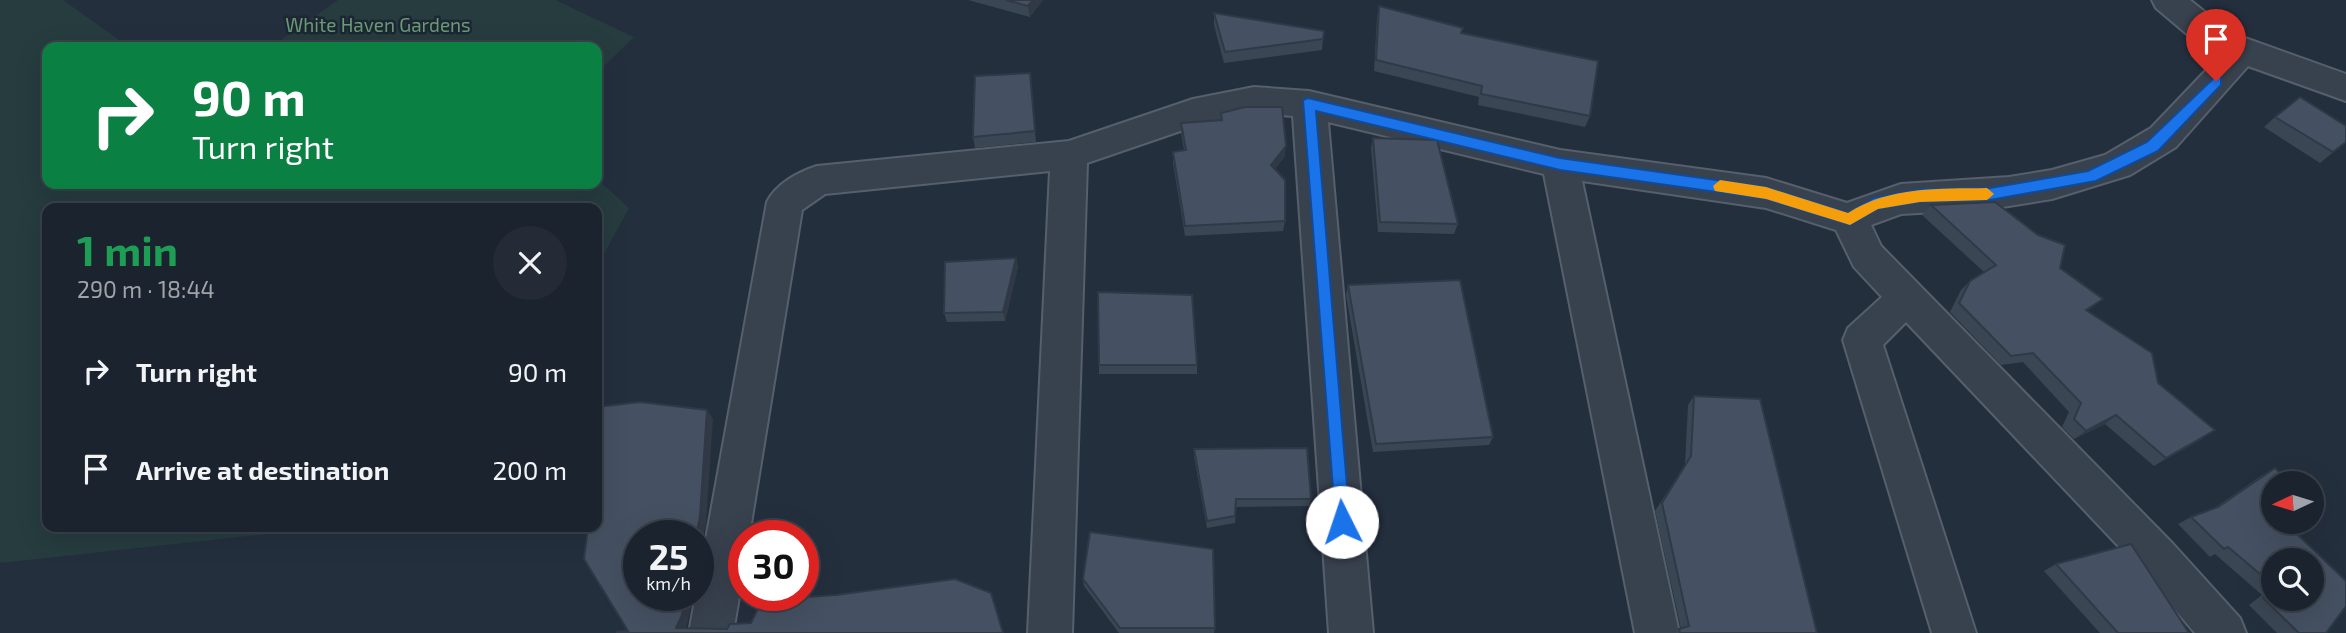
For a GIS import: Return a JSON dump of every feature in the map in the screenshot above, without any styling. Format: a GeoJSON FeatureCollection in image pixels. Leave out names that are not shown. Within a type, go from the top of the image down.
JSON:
{"type":"FeatureCollection","features":[{"type":"Feature","properties":{"kind":"street"},"geometry":{"type":"LineString","coordinates":[[2168,0],[2219,42],[2346,88]]}},
{"type":"Feature","properties":{"kind":"street"},"geometry":{"type":"LineString","coordinates":[[1850,219],[1874,204],[1920,195],[1990,194],[2091,177],[2152,146],[2232,65],[2219,42]]}},
{"type":"Feature","properties":{"kind":"street"},"geometry":{"type":"LineString","coordinates":[[710,633],[785,202],[817,180],[1069,155],[1217,108],[1254,100],[1308,104],[1560,164],[1766,193],[1850,219],[1867,256],[2158,558],[2224,633]]}},
{"type":"Feature","properties":{"kind":"street"},"geometry":{"type":"LineString","coordinates":[[1308,104],[1351,633]]}},
{"type":"Feature","properties":{"kind":"street"},"geometry":{"type":"LineString","coordinates":[[1050,633],[1069,155]]}},
{"type":"Feature","properties":{"kind":"street"},"geometry":{"type":"LineString","coordinates":[[1560,164],[1657,633]]}},
{"type":"Feature","properties":{"kind":"street"},"geometry":{"type":"LineString","coordinates":[[1907,297],[1862,340],[1954,633]]}},
{"type":"Feature","properties":{"kind":"green space"},"geometry":{"type":"Polygon","coordinates":[[[0,0],[63,0],[122,42],[42,42],[42,189],[602,189],[602,184],[629,208],[602,258],[602,203],[42,203],[42,532],[287,532],[0,563],[0,0]]]}},
{"type":"Feature","properties":{"kind":"green space","name":"White Haven Gardens"},"geometry":{"type":"Polygon","coordinates":[[[338,0],[555,0],[634,37],[602,68],[602,42],[278,42],[338,0]]]}},
{"type":"Feature","properties":{"kind":"building"},"geometry":{"type":"Polygon","coordinates":[[[1006,0],[1033,0],[1028,6],[1006,0]]]}},
{"type":"Feature","properties":{"kind":"building"},"geometry":{"type":"Polygon","coordinates":[[[1379,6],[1463,28],[1461,33],[1598,61],[1590,116],[1481,94],[1482,86],[1376,60],[1379,6]]]}},
{"type":"Feature","properties":{"kind":"building"},"geometry":{"type":"Polygon","coordinates":[[[1214,13],[1324,31],[1323,39],[1225,52],[1214,13]]]}},
{"type":"Feature","properties":{"kind":"building"},"geometry":{"type":"Polygon","coordinates":[[[1030,73],[1035,131],[973,137],[975,76],[1030,73]]]}},
{"type":"Feature","properties":{"kind":"building"},"geometry":{"type":"Polygon","coordinates":[[[2300,97],[2346,126],[2346,142],[2333,152],[2275,117],[2300,97]]]}},
{"type":"Feature","properties":{"kind":"building"},"geometry":{"type":"Polygon","coordinates":[[[1245,107],[1282,107],[1286,146],[1271,165],[1285,180],[1285,221],[1185,226],[1173,152],[1186,150],[1181,123],[1222,120],[1221,113],[1245,107]]]}},
{"type":"Feature","properties":{"kind":"building"},"geometry":{"type":"Polygon","coordinates":[[[1373,138],[1437,140],[1458,224],[1380,222],[1373,138]]]}},
{"type":"Feature","properties":{"kind":"building"},"geometry":{"type":"Polygon","coordinates":[[[1995,202],[2038,235],[2065,245],[2060,268],[2103,299],[2086,310],[2152,353],[2158,383],[2215,430],[2166,458],[2116,415],[2086,431],[2074,419],[2081,403],[2033,353],[2011,356],[1959,303],[1970,281],[1996,265],[1931,205],[1995,202]]]}},
{"type":"Feature","properties":{"kind":"building"},"geometry":{"type":"Polygon","coordinates":[[[1016,258],[1003,312],[944,313],[945,262],[1016,258]]]}},
{"type":"Feature","properties":{"kind":"building"},"geometry":{"type":"Polygon","coordinates":[[[1460,280],[1493,437],[1376,444],[1348,285],[1460,280]]]}},
{"type":"Feature","properties":{"kind":"building"},"geometry":{"type":"Polygon","coordinates":[[[1098,292],[1192,295],[1197,365],[1099,365],[1098,292]]]}},
{"type":"Feature","properties":{"kind":"building"},"geometry":{"type":"Polygon","coordinates":[[[1694,396],[1760,399],[1817,633],[1680,633],[1679,629],[1689,626],[1662,503],[1691,456],[1694,396]]]}},
{"type":"Feature","properties":{"kind":"building"},"geometry":{"type":"Polygon","coordinates":[[[640,402],[707,410],[699,520],[623,520],[623,611],[683,611],[676,628],[727,629],[730,624],[751,623],[757,611],[819,611],[819,596],[955,579],[991,593],[1003,633],[617,633],[628,631],[584,559],[587,532],[602,532],[602,406],[640,402]]]}},
{"type":"Feature","properties":{"kind":"building"},"geometry":{"type":"Polygon","coordinates":[[[1307,448],[1311,499],[1236,499],[1235,516],[1207,521],[1194,449],[1307,448]]]}},
{"type":"Feature","properties":{"kind":"building"},"geometry":{"type":"Polygon","coordinates":[[[2261,478],[2261,534],[2297,534],[2312,548],[2261,548],[2261,575],[2228,547],[2224,549],[2191,517],[2218,507],[2261,478]]]}},
{"type":"Feature","properties":{"kind":"building"},"geometry":{"type":"Polygon","coordinates":[[[1090,532],[1213,549],[1215,628],[1120,628],[1083,579],[1090,532]]]}},
{"type":"Feature","properties":{"kind":"building"},"geometry":{"type":"Polygon","coordinates":[[[2131,544],[2189,633],[2118,633],[2056,564],[2131,544]]]}},
{"type":"Feature","properties":{"kind":"building"},"geometry":{"type":"Polygon","coordinates":[[[2324,560],[2346,581],[2346,606],[2326,633],[2299,633],[2276,611],[2324,611],[2324,560]]]}},
{"type":"Feature","properties":{"kind":"slow traffic"},"geometry":{"type":"LineString","coordinates":[[1720,186],[1766,193],[1850,219],[1874,204],[1920,195],[1987,194]]}},
{"type":"Feature","properties":{"kind":"route"},"geometry":{"type":"LineString","coordinates":[[1342,522],[1308,104],[1560,164],[1766,193],[1850,219],[1874,204],[1920,195],[1990,194],[2091,177],[2152,146],[2216,81]]}}]}
